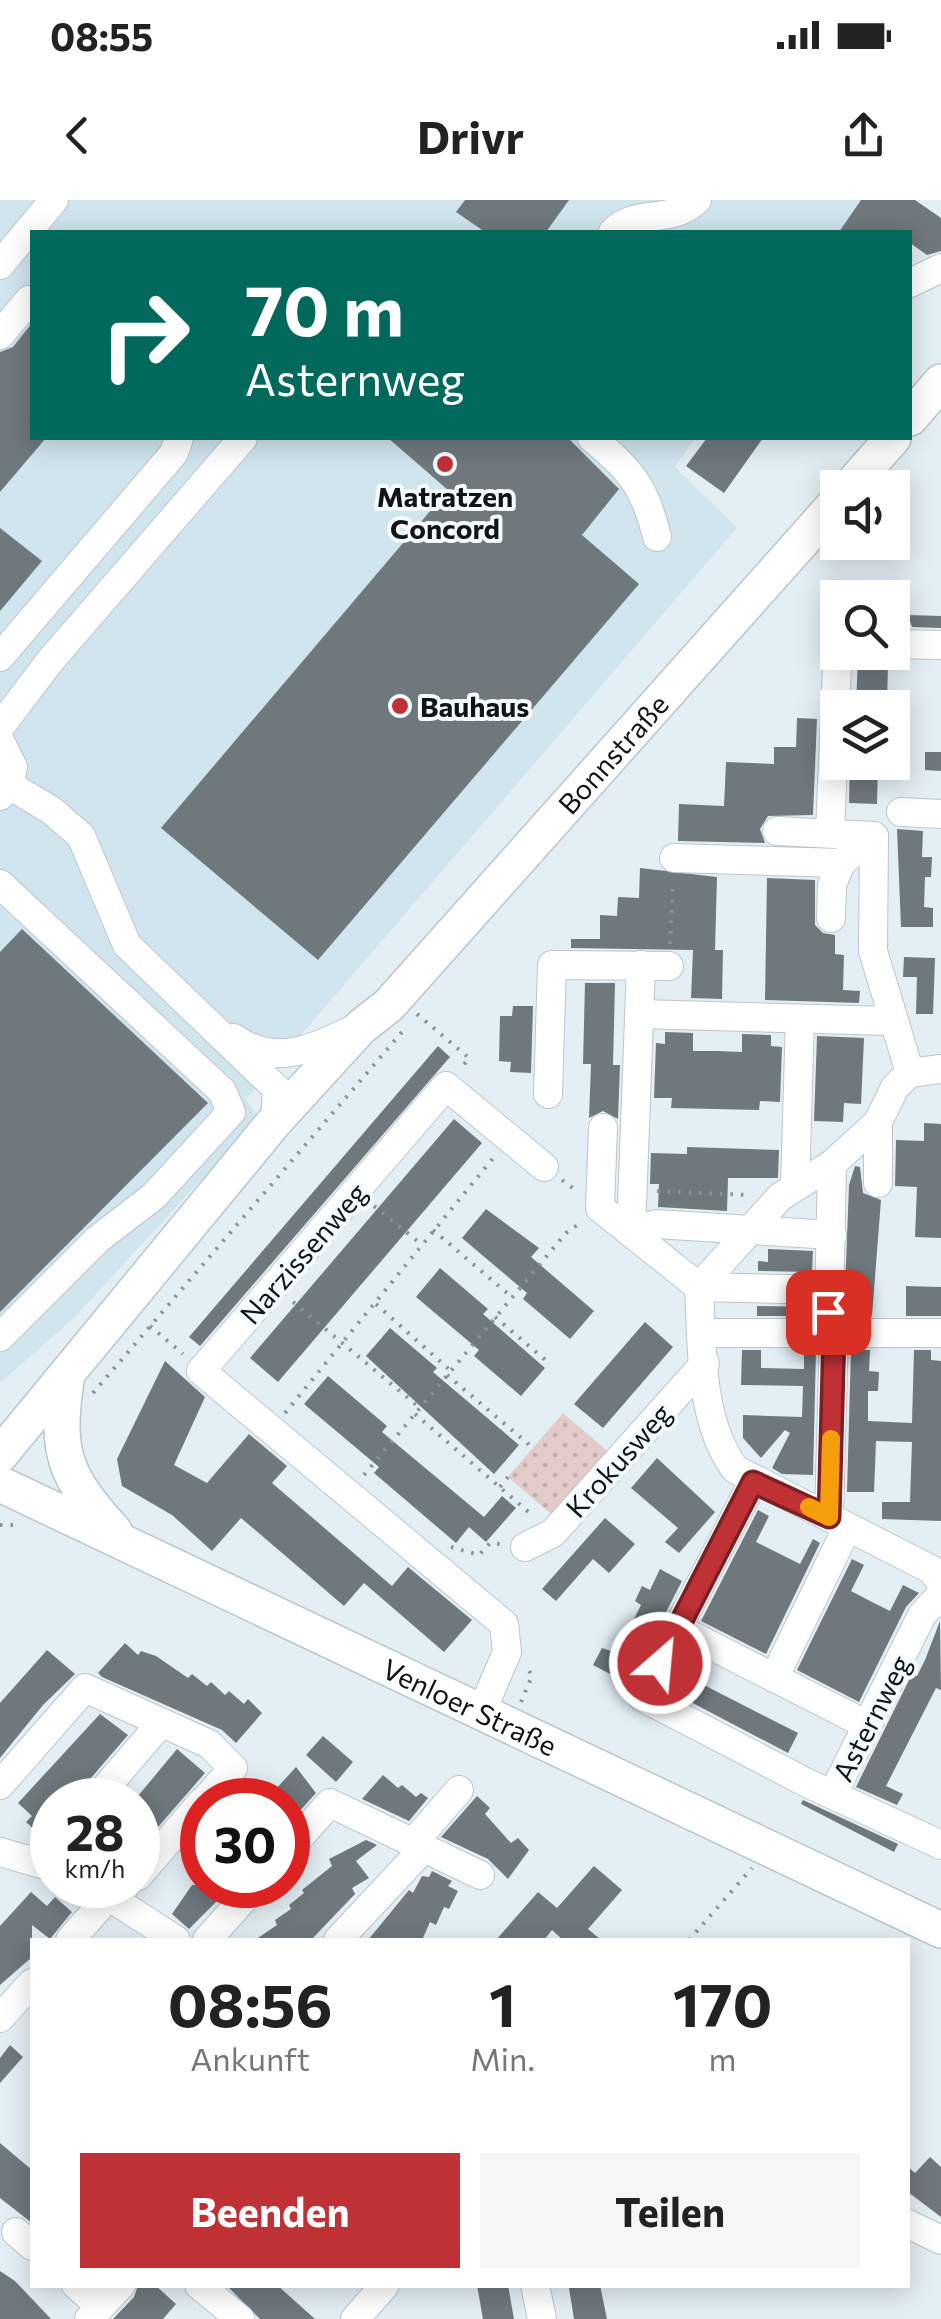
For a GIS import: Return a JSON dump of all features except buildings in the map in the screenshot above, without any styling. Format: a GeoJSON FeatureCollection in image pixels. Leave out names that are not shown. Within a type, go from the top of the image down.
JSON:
{"type":"FeatureCollection","features":[{"type":"Feature","properties":{"kind":"main road"},"geometry":{"type":"LineString","coordinates":[[912,416],[941,382]]}},
{"type":"Feature","properties":{"kind":"main road"},"geometry":{"type":"LineString","coordinates":[[864,470],[890,440]]}},
{"type":"Feature","properties":{"kind":"main road","name":"Bonnstraße"},"geometry":{"type":"LineString","coordinates":[[153,1273],[224,1205],[380,1027],[397,1017],[820,521]]}},
{"type":"Feature","properties":{"kind":"main road","name":"Bonnstraße"},"geometry":{"type":"LineString","coordinates":[[0,1455],[78,1389],[153,1273],[275,1121],[360,1026],[397,1017]]}},
{"type":"Feature","properties":{"kind":"main road"},"geometry":{"type":"LineString","coordinates":[[78,1389],[59,1424],[66,1469],[91,1506],[126,1543]]}},
{"type":"Feature","properties":{"kind":"main road","name":"Venloer Straße"},"geometry":{"type":"LineString","coordinates":[[17,1502],[126,1543],[941,1930]]}},
{"type":"Feature","properties":{"kind":"street"},"geometry":{"type":"LineString","coordinates":[[0,265],[54,200]]}},
{"type":"Feature","properties":{"kind":"street"},"geometry":{"type":"LineString","coordinates":[[616,230],[652,209],[666,218],[697,200]]}},
{"type":"Feature","properties":{"kind":"street"},"geometry":{"type":"LineString","coordinates":[[912,281],[941,268]]}},
{"type":"Feature","properties":{"kind":"street"},"geometry":{"type":"LineString","coordinates":[[0,276],[30,301]]}},
{"type":"Feature","properties":{"kind":"street"},"geometry":{"type":"LineString","coordinates":[[0,335],[30,303]]}},
{"type":"Feature","properties":{"kind":"street"},"geometry":{"type":"LineString","coordinates":[[0,656],[174,453],[179,440]]}},
{"type":"Feature","properties":{"kind":"street"},"geometry":{"type":"LineString","coordinates":[[0,726],[50,661],[241,440]]}},
{"type":"Feature","properties":{"kind":"street"},"geometry":{"type":"LineString","coordinates":[[594,440],[629,468],[649,501],[658,537]]}},
{"type":"Feature","properties":{"kind":"street"},"geometry":{"type":"LineString","coordinates":[[910,644],[941,645]]}},
{"type":"Feature","properties":{"kind":"street"},"geometry":{"type":"LineString","coordinates":[[830,832],[837,670]]}},
{"type":"Feature","properties":{"kind":"street"},"geometry":{"type":"LineString","coordinates":[[0,741],[13,767],[4,791],[52,810],[82,836],[127,945],[277,1090],[275,1121]]}},
{"type":"Feature","properties":{"kind":"street"},"geometry":{"type":"LineString","coordinates":[[900,812],[941,814]]}},
{"type":"Feature","properties":{"kind":"street"},"geometry":{"type":"LineString","coordinates":[[777,831],[874,836]]}},
{"type":"Feature","properties":{"kind":"street"},"geometry":{"type":"LineString","coordinates":[[831,918],[832,885],[841,864],[874,836]]}},
{"type":"Feature","properties":{"kind":"street"},"geometry":{"type":"LineString","coordinates":[[874,836],[873,952],[910,1073]]}},
{"type":"Feature","properties":{"kind":"street"},"geometry":{"type":"LineString","coordinates":[[674,858],[841,864]]}},
{"type":"Feature","properties":{"kind":"street"},"geometry":{"type":"LineString","coordinates":[[0,884],[222,1091],[232,1112],[154,1196],[98,1239],[0,1337]]}},
{"type":"Feature","properties":{"kind":"street"},"geometry":{"type":"LineString","coordinates":[[548,1094],[552,965],[655,965],[640,1014],[631,1232]]}},
{"type":"Feature","properties":{"kind":"street"},"geometry":{"type":"LineString","coordinates":[[176,996],[243,1044],[272,1054],[308,1050],[360,1026]]}},
{"type":"Feature","properties":{"kind":"street"},"geometry":{"type":"LineString","coordinates":[[640,1014],[892,1022]]}},
{"type":"Feature","properties":{"kind":"street"},"geometry":{"type":"LineString","coordinates":[[788,1191],[800,1019]]}},
{"type":"Feature","properties":{"kind":"street"},"geometry":{"type":"LineString","coordinates":[[941,1069],[910,1073],[895,1088],[878,1122],[832,1164],[788,1191],[699,1287],[705,1364],[720,1449],[735,1469],[753,1482],[932,1570],[941,1584]]}},
{"type":"Feature","properties":{"kind":"street"},"geometry":{"type":"LineString","coordinates":[[446,1086],[544,1167]]}},
{"type":"Feature","properties":{"kind":"street","name":"Narzissenweg"},"geometry":{"type":"LineString","coordinates":[[201,1371],[446,1086]]}},
{"type":"Feature","properties":{"kind":"street"},"geometry":{"type":"LineString","coordinates":[[878,1122],[878,1183]]}},
{"type":"Feature","properties":{"kind":"street"},"geometry":{"type":"LineString","coordinates":[[602,1128],[600,1208],[699,1287],[830,1290]]}},
{"type":"Feature","properties":{"kind":"street"},"geometry":{"type":"LineString","coordinates":[[774,1678],[838,1522],[830,1290],[832,1164]]}},
{"type":"Feature","properties":{"kind":"street"},"geometry":{"type":"LineString","coordinates":[[631,1232],[656,1224],[832,1235]]}},
{"type":"Feature","properties":{"kind":"street"},"geometry":{"type":"LineString","coordinates":[[701,1332],[941,1333]]}},
{"type":"Feature","properties":{"kind":"street","name":"Krokusweg"},"geometry":{"type":"LineString","coordinates":[[525,1547],[553,1533],[705,1364]]}},
{"type":"Feature","properties":{"kind":"street"},"geometry":{"type":"LineString","coordinates":[[201,1371],[504,1624],[507,1652],[496,1720]]}},
{"type":"Feature","properties":{"kind":"street"},"geometry":{"type":"LineString","coordinates":[[753,1482],[642,1698],[941,1845]]}},
{"type":"Feature","properties":{"kind":"street","name":"Asternweg"},"geometry":{"type":"LineString","coordinates":[[834,1792],[922,1614],[941,1594]]}},
{"type":"Feature","properties":{"kind":"street"},"geometry":{"type":"LineString","coordinates":[[678,1628],[867,1725]]}},
{"type":"Feature","properties":{"kind":"street"},"geometry":{"type":"LineString","coordinates":[[0,1784],[85,1688],[209,1744],[233,1768],[224,1778]]}},
{"type":"Feature","properties":{"kind":"street"},"geometry":{"type":"LineString","coordinates":[[114,1778],[161,1723]]}},
{"type":"Feature","properties":{"kind":"street"},"geometry":{"type":"LineString","coordinates":[[340,1938],[460,1790]]}},
{"type":"Feature","properties":{"kind":"street"},"geometry":{"type":"LineString","coordinates":[[310,1825],[330,1803],[480,1875]]}},
{"type":"Feature","properties":{"kind":"street"},"geometry":{"type":"LineString","coordinates":[[160,1851],[180,1828]]}},
{"type":"Feature","properties":{"kind":"street"},"geometry":{"type":"LineString","coordinates":[[0,1852],[30,1856]]}},
{"type":"Feature","properties":{"kind":"street"},"geometry":{"type":"LineString","coordinates":[[72,1938],[94,1908]]}},
{"type":"Feature","properties":{"kind":"street"},"geometry":{"type":"LineString","coordinates":[[135,1908],[173,1938]]}},
{"type":"Feature","properties":{"kind":"street"},"geometry":{"type":"LineString","coordinates":[[209,1938],[236,1908]]}},
{"type":"Feature","properties":{"kind":"street"},"geometry":{"type":"LineString","coordinates":[[0,2020],[30,1985]]}},
{"type":"Feature","properties":{"kind":"street"},"geometry":{"type":"LineString","coordinates":[[910,2225],[941,2240]]}},
{"type":"Feature","properties":{"kind":"street"},"geometry":{"type":"LineString","coordinates":[[80,2288],[107,2307]]}},
{"type":"Feature","properties":{"kind":"street"},"geometry":{"type":"LineString","coordinates":[[203,2288],[240,2319]]}},
{"type":"Feature","properties":{"kind":"street"},"geometry":{"type":"LineString","coordinates":[[354,2319],[382,2288]]}},
{"type":"Feature","properties":{"kind":"street"},"geometry":{"type":"LineString","coordinates":[[536,2288],[542,2319]]}},
{"type":"Feature","properties":{"kind":"path"},"geometry":{"type":"LineString","coordinates":[[655,965],[674,858]]}},
{"type":"Feature","properties":{"kind":"path"},"geometry":{"type":"LineString","coordinates":[[428,1001],[417,1014],[469,1058],[446,1086]]}},
{"type":"Feature","properties":{"kind":"path"},"geometry":{"type":"LineString","coordinates":[[78,1389],[150,1326],[397,1017]]}},
{"type":"Feature","properties":{"kind":"path"},"geometry":{"type":"LineString","coordinates":[[272,1430],[510,1138]]}},
{"type":"Feature","properties":{"kind":"path"},"geometry":{"type":"LineString","coordinates":[[348,1494],[566,1232],[600,1208],[544,1167]]}},
{"type":"Feature","properties":{"kind":"path"},"geometry":{"type":"LineString","coordinates":[[633,1190],[788,1191]]}},
{"type":"Feature","properties":{"kind":"path"},"geometry":{"type":"LineString","coordinates":[[356,1191],[421,1244]]}},
{"type":"Feature","properties":{"kind":"path"},"geometry":{"type":"LineString","coordinates":[[433,1230],[513,1298]]}},
{"type":"Feature","properties":{"kind":"path"},"geometry":{"type":"LineString","coordinates":[[274,1286],[420,1408]]}},
{"type":"Feature","properties":{"kind":"path"},"geometry":{"type":"LineString","coordinates":[[374,1303],[533,1448]]}},
{"type":"Feature","properties":{"kind":"path"},"geometry":{"type":"LineString","coordinates":[[495,1318],[549,1364]]}},
{"type":"Feature","properties":{"kind":"path"},"geometry":{"type":"LineString","coordinates":[[150,1326],[201,1371]]}},
{"type":"Feature","properties":{"kind":"path"},"geometry":{"type":"LineString","coordinates":[[415,1414],[553,1533]]}},
{"type":"Feature","properties":{"kind":"path"},"geometry":{"type":"LineString","coordinates":[[500,1487],[508,1477]]}},
{"type":"Feature","properties":{"kind":"path"},"geometry":{"type":"LineString","coordinates":[[437,1536],[452,1548],[479,1555],[490,1543],[525,1547]]}},
{"type":"Feature","properties":{"kind":"path"},"geometry":{"type":"LineString","coordinates":[[496,1720],[532,1676],[523,1658],[507,1652]]}},
{"type":"Feature","properties":{"kind":"path"},"geometry":{"type":"LineString","coordinates":[[691,1938],[767,1848]]}},
{"type":"Feature","properties":{"kind":"shaded area"},"geometry":{"type":"Polygon","coordinates":[[[0,200],[861,200],[840,230],[30,230],[30,440],[694,440],[675,467],[737,528],[246,1099],[258,1118],[73,1319],[0,1383],[0,200]]]}},
{"type":"Feature","properties":{"kind":"shaded area"},"geometry":{"type":"Polygon","coordinates":[[[563,1413],[613,1456],[558,1520],[508,1477],[563,1413]]]}},
{"type":"Feature","properties":{"kind":"slow traffic"},"geometry":{"type":"LineString","coordinates":[[809,1507],[829,1517],[831,1439]]}},
{"type":"Feature","properties":{"kind":"place","name":"Matratzen Concord"},"geometry":{"type":"Point","coordinates":[445,464]}},
{"type":"Feature","properties":{"kind":"place","name":"Bauhaus"},"geometry":{"type":"Point","coordinates":[400,706]}},
{"type":"Feature","properties":{"kind":"route"},"geometry":{"type":"LineString","coordinates":[[660,1663],[753,1482],[829,1517],[834,1331],[827,1334],[828,1312]]}}]}
